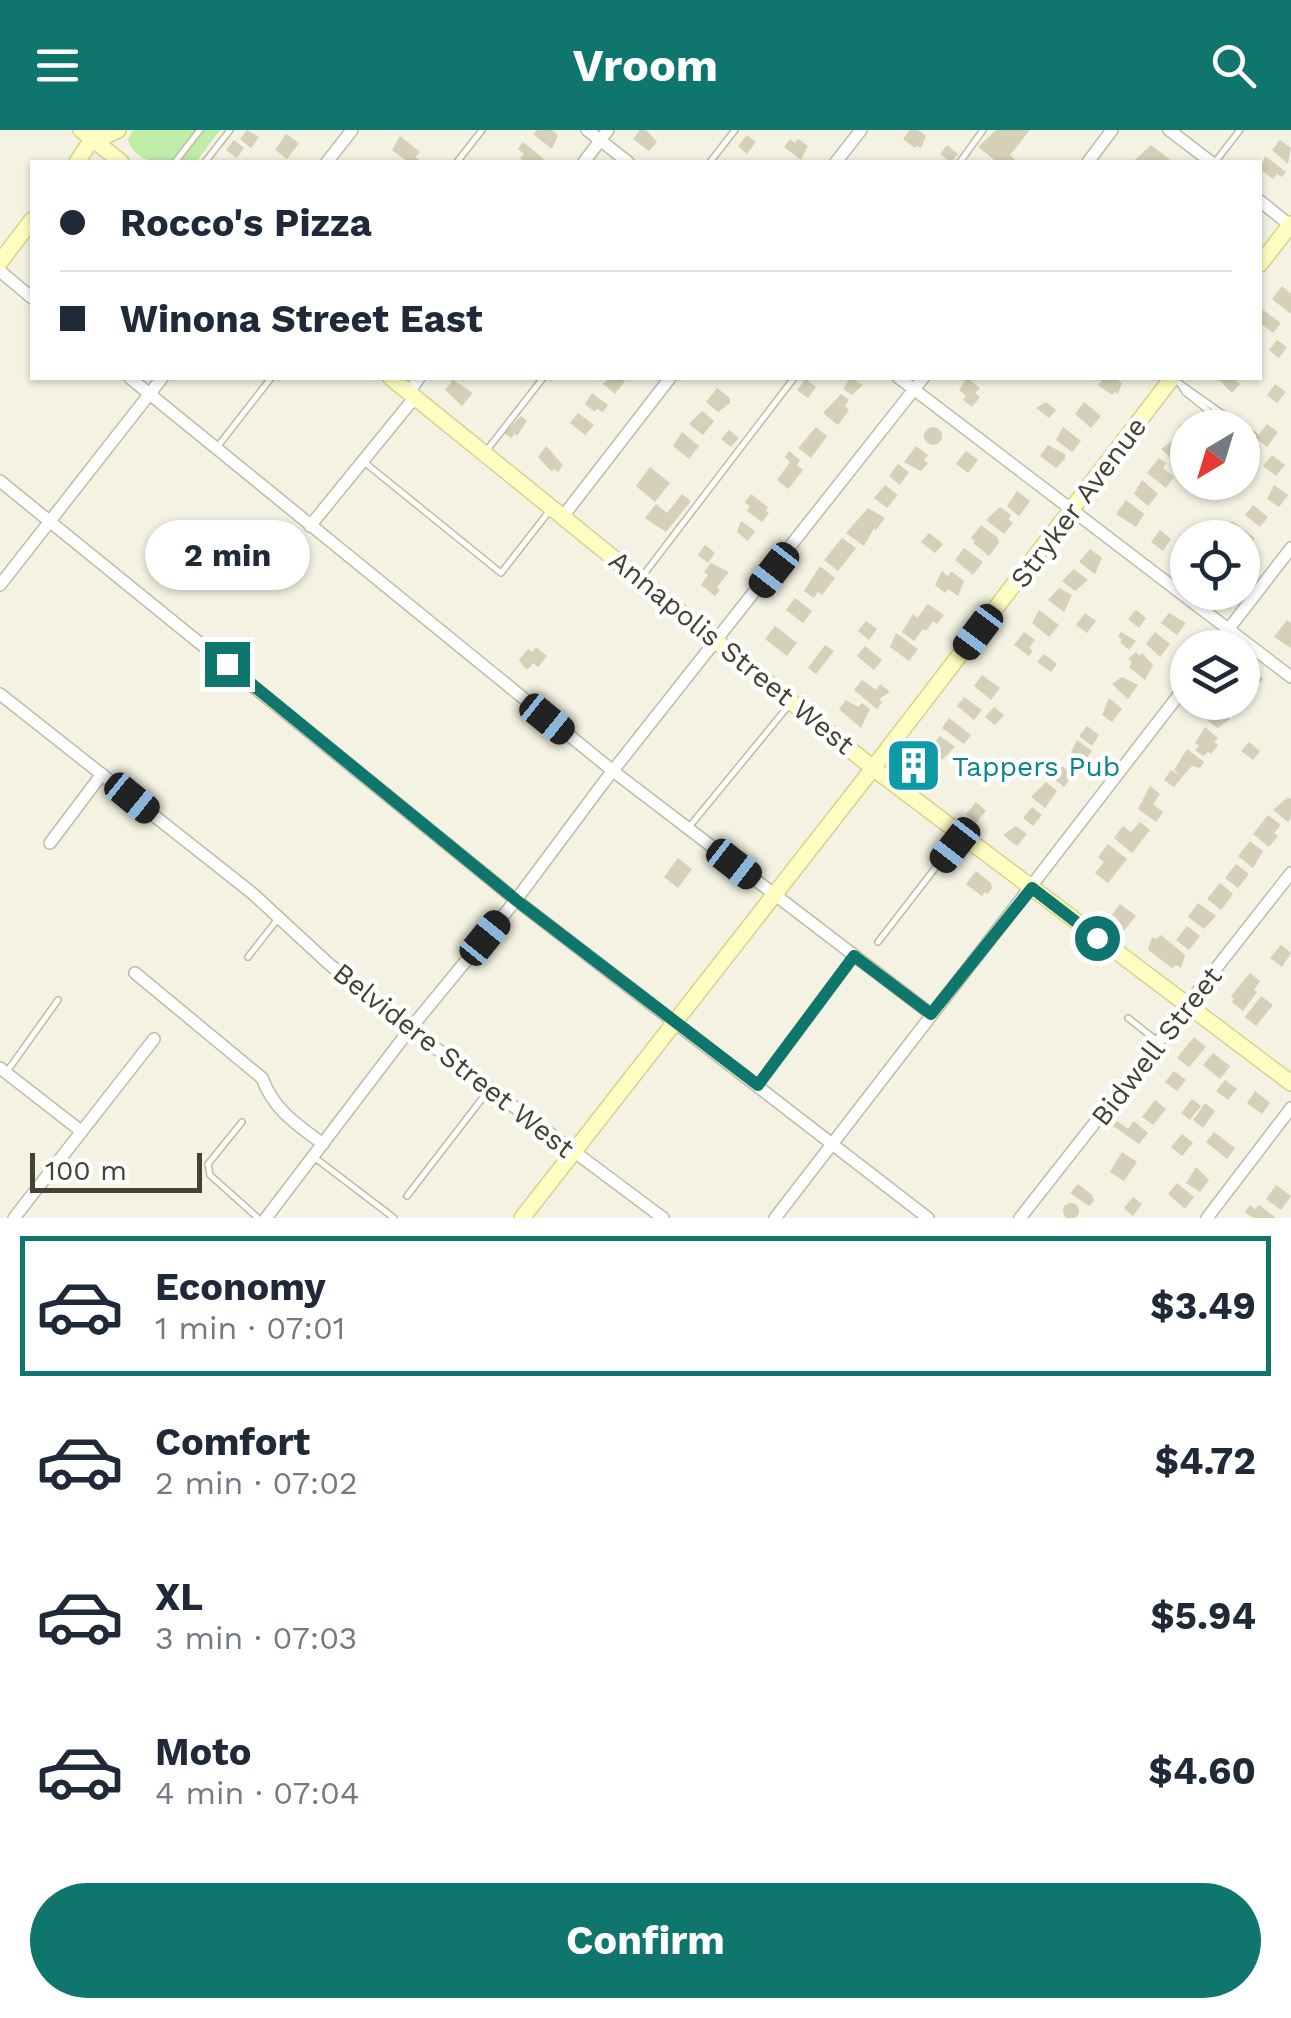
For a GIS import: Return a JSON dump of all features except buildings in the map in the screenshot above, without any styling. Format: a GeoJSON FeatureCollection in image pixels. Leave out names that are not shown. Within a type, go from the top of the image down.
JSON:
{"type":"FeatureCollection","features":[{"type":"Feature","properties":{"kind":"street"},"geometry":{"type":"LineString","coordinates":[[91,134],[118,130]]}},
{"type":"Feature","properties":{"kind":"street"},"geometry":{"type":"LineString","coordinates":[[329,160],[352,130]]}},
{"type":"Feature","properties":{"kind":"street"},"geometry":{"type":"LineString","coordinates":[[587,130],[604,135],[626,160]]}},
{"type":"Feature","properties":{"kind":"street"},"geometry":{"type":"LineString","coordinates":[[838,160],[861,130]]}},
{"type":"Feature","properties":{"kind":"street"},"geometry":{"type":"LineString","coordinates":[[1090,160],[1112,130]]}},
{"type":"Feature","properties":{"kind":"street"},"geometry":{"type":"LineString","coordinates":[[1169,130],[1210,160]]}},
{"type":"Feature","properties":{"kind":"street"},"geometry":{"type":"LineString","coordinates":[[78,160],[91,134]]}},
{"type":"Feature","properties":{"kind":"street"},"geometry":{"type":"LineString","coordinates":[[91,134],[119,160]]}},
{"type":"Feature","properties":{"kind":"street"},"geometry":{"type":"LineString","coordinates":[[585,160],[604,135]]}},
{"type":"Feature","properties":{"kind":"street"},"geometry":{"type":"LineString","coordinates":[[1262,203],[1291,225],[1262,261]]}},
{"type":"Feature","properties":{"kind":"street"},"geometry":{"type":"LineString","coordinates":[[0,262],[30,223]]}},
{"type":"Feature","properties":{"kind":"street"},"geometry":{"type":"LineString","coordinates":[[0,271],[30,296]]}},
{"type":"Feature","properties":{"kind":"street"},"geometry":{"type":"LineString","coordinates":[[132,380],[612,771],[931,1014]]}},
{"type":"Feature","properties":{"kind":"street"},"geometry":{"type":"LineString","coordinates":[[0,585],[160,380]]}},
{"type":"Feature","properties":{"kind":"street","name":"Annapolis Street West"},"geometry":{"type":"LineString","coordinates":[[394,380],[873,768],[1291,1084]]}},
{"type":"Feature","properties":{"kind":"street"},"geometry":{"type":"LineString","coordinates":[[310,526],[364,462],[418,380]]}},
{"type":"Feature","properties":{"kind":"street"},"geometry":{"type":"LineString","coordinates":[[558,511],[668,380]]}},
{"type":"Feature","properties":{"kind":"street"},"geometry":{"type":"LineString","coordinates":[[902,380],[1228,630],[1291,548]]}},
{"type":"Feature","properties":{"kind":"street"},"geometry":{"type":"LineString","coordinates":[[266,1218],[921,380]]}},
{"type":"Feature","properties":{"kind":"street","name":"Stryker Avenue"},"geometry":{"type":"LineString","coordinates":[[522,1218],[1173,380]]}},
{"type":"Feature","properties":{"kind":"street"},"geometry":{"type":"LineString","coordinates":[[0,482],[516,900],[758,1085],[913,1213],[928,1218]]}},
{"type":"Feature","properties":{"kind":"street"},"geometry":{"type":"LineString","coordinates":[[1260,654],[1291,677]]}},
{"type":"Feature","properties":{"kind":"street","name":"Belvidere Street West"},"geometry":{"type":"LineString","coordinates":[[0,694],[252,894],[329,964],[410,1029],[663,1218]]}},
{"type":"Feature","properties":{"kind":"street"},"geometry":{"type":"LineString","coordinates":[[775,1218],[1170,706]]}},
{"type":"Feature","properties":{"kind":"street"},"geometry":{"type":"LineString","coordinates":[[50,843],[102,774]]}},
{"type":"Feature","properties":{"kind":"street","name":"Bidwell Street"},"geometry":{"type":"LineString","coordinates":[[1020,1218],[1291,873]]}},
{"type":"Feature","properties":{"kind":"street"},"geometry":{"type":"LineString","coordinates":[[135,973],[262,1078],[280,1112],[323,1144]]}},
{"type":"Feature","properties":{"kind":"street"},"geometry":{"type":"LineString","coordinates":[[14,1218],[154,1039]]}},
{"type":"Feature","properties":{"kind":"street"},"geometry":{"type":"LineString","coordinates":[[3,1071],[80,1131]]}},
{"type":"Feature","properties":{"kind":"street"},"geometry":{"type":"LineString","coordinates":[[1207,1218],[1291,1108]]}},
{"type":"Feature","properties":{"kind":"lane"},"geometry":{"type":"LineString","coordinates":[[177,160],[200,130]]}},
{"type":"Feature","properties":{"kind":"lane"},"geometry":{"type":"LineString","coordinates":[[207,160],[230,130]]}},
{"type":"Feature","properties":{"kind":"lane"},"geometry":{"type":"LineString","coordinates":[[459,160],[482,130]]}},
{"type":"Feature","properties":{"kind":"lane"},"geometry":{"type":"LineString","coordinates":[[712,160],[735,130]]}},
{"type":"Feature","properties":{"kind":"lane"},"geometry":{"type":"LineString","coordinates":[[962,160],[984,130]]}},
{"type":"Feature","properties":{"kind":"lane"},"geometry":{"type":"LineString","coordinates":[[1215,160],[1240,130]]}},
{"type":"Feature","properties":{"kind":"lane"},"geometry":{"type":"LineString","coordinates":[[216,448],[269,380]]}},
{"type":"Feature","properties":{"kind":"lane"},"geometry":{"type":"LineString","coordinates":[[485,453],[542,380]]}},
{"type":"Feature","properties":{"kind":"lane"},"geometry":{"type":"LineString","coordinates":[[642,578],[792,380]]}},
{"type":"Feature","properties":{"kind":"lane"},"geometry":{"type":"LineString","coordinates":[[1175,380],[1208,410]]}},
{"type":"Feature","properties":{"kind":"lane"},"geometry":{"type":"LineString","coordinates":[[1176,380],[1219,410]]}},
{"type":"Feature","properties":{"kind":"lane"},"geometry":{"type":"LineString","coordinates":[[364,462],[501,573],[558,511]]}},
{"type":"Feature","properties":{"kind":"lane"},"geometry":{"type":"LineString","coordinates":[[688,828],[792,701]]}},
{"type":"Feature","properties":{"kind":"lane"},"geometry":{"type":"LineString","coordinates":[[878,942],[961,834]]}},
{"type":"Feature","properties":{"kind":"lane"},"geometry":{"type":"LineString","coordinates":[[248,957],[278,918]]}},
{"type":"Feature","properties":{"kind":"lane"},"geometry":{"type":"LineString","coordinates":[[758,1085],[854,956]]}},
{"type":"Feature","properties":{"kind":"lane"},"geometry":{"type":"LineString","coordinates":[[3,1071],[58,1000]]}},
{"type":"Feature","properties":{"kind":"lane"},"geometry":{"type":"LineString","coordinates":[[1128,1018],[1159,1042]]}},
{"type":"Feature","properties":{"kind":"lane"},"geometry":{"type":"LineString","coordinates":[[407,1196],[490,1089]]}},
{"type":"Feature","properties":{"kind":"lane"},"geometry":{"type":"LineString","coordinates":[[242,1122],[208,1164],[208,1170],[258,1218]]}},
{"type":"Feature","properties":{"kind":"lane"},"geometry":{"type":"LineString","coordinates":[[314,1157],[394,1218]]}},
{"type":"Feature","properties":{"kind":"green space"},"geometry":{"type":"Polygon","coordinates":[[[133,130],[220,130],[198,160],[147,160],[128,140],[133,130]]]}},
{"type":"Feature","properties":{"kind":"place","name":"Tappers Pub"},"geometry":{"type":"Point","coordinates":[913,766]}},
{"type":"Feature","properties":{"kind":"route"},"geometry":{"type":"LineString","coordinates":[[227,664],[516,900],[758,1085],[854,956],[931,1014],[1032,888],[1097,938]]}}]}
